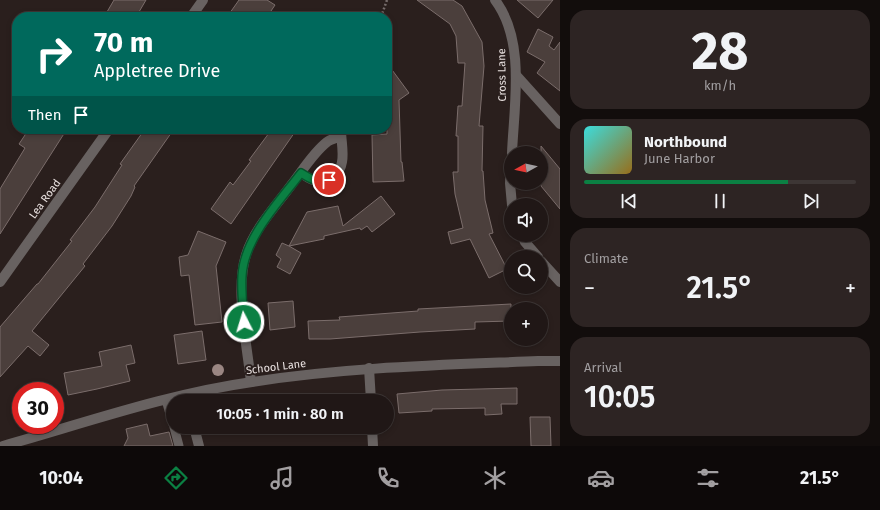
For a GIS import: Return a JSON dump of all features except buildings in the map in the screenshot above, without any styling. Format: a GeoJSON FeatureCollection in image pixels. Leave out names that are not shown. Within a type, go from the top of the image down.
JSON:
{"type":"FeatureCollection","features":[{"type":"Feature","properties":{"kind":"street"},"geometry":{"type":"LineString","coordinates":[[195,12],[203,0]]}},
{"type":"Feature","properties":{"kind":"street","name":"Cross Lane"},"geometry":{"type":"LineString","coordinates":[[495,0],[508,23],[513,42],[516,74],[512,146]]}},
{"type":"Feature","properties":{"kind":"street"},"geometry":{"type":"LineString","coordinates":[[516,74],[560,124]]}},
{"type":"Feature","properties":{"kind":"street","name":"Lea Road"},"geometry":{"type":"LineString","coordinates":[[2,276],[105,134]]}},
{"type":"Feature","properties":{"kind":"street"},"geometry":{"type":"LineString","coordinates":[[251,382],[243,307],[242,275],[246,254],[267,217],[318,151],[338,134]]}},
{"type":"Feature","properties":{"kind":"street"},"geometry":{"type":"LineString","coordinates":[[301,173],[310,179],[318,181],[329,180],[338,174],[342,162],[341,134]]}},
{"type":"Feature","properties":{"kind":"street"},"geometry":{"type":"LineString","coordinates":[[525,242],[532,250]]}},
{"type":"Feature","properties":{"kind":"street"},"geometry":{"type":"LineString","coordinates":[[548,269],[560,282]]}},
{"type":"Feature","properties":{"kind":"street","name":"School Lane"},"geometry":{"type":"LineString","coordinates":[[204,394],[251,382],[369,368],[560,361]]}},
{"type":"Feature","properties":{"kind":"street"},"geometry":{"type":"LineString","coordinates":[[369,368],[371,394]]}},
{"type":"Feature","properties":{"kind":"street","name":"School Lane"},"geometry":{"type":"LineString","coordinates":[[3,446],[166,400]]}},
{"type":"Feature","properties":{"kind":"street"},"geometry":{"type":"LineString","coordinates":[[196,434],[199,446]]}},
{"type":"Feature","properties":{"kind":"street"},"geometry":{"type":"LineString","coordinates":[[372,434],[373,446]]}},
{"type":"Feature","properties":{"kind":"lane"},"geometry":{"type":"LineString","coordinates":[[176,434],[179,446]]}},
{"type":"Feature","properties":{"kind":"path"},"geometry":{"type":"LineString","coordinates":[[383,12],[387,0]]}},
{"type":"Feature","properties":{"kind":"route"},"geometry":{"type":"LineString","coordinates":[[244,322],[242,275],[246,254],[255,236],[267,217],[301,173],[310,179],[318,181],[329,180]]}}]}
